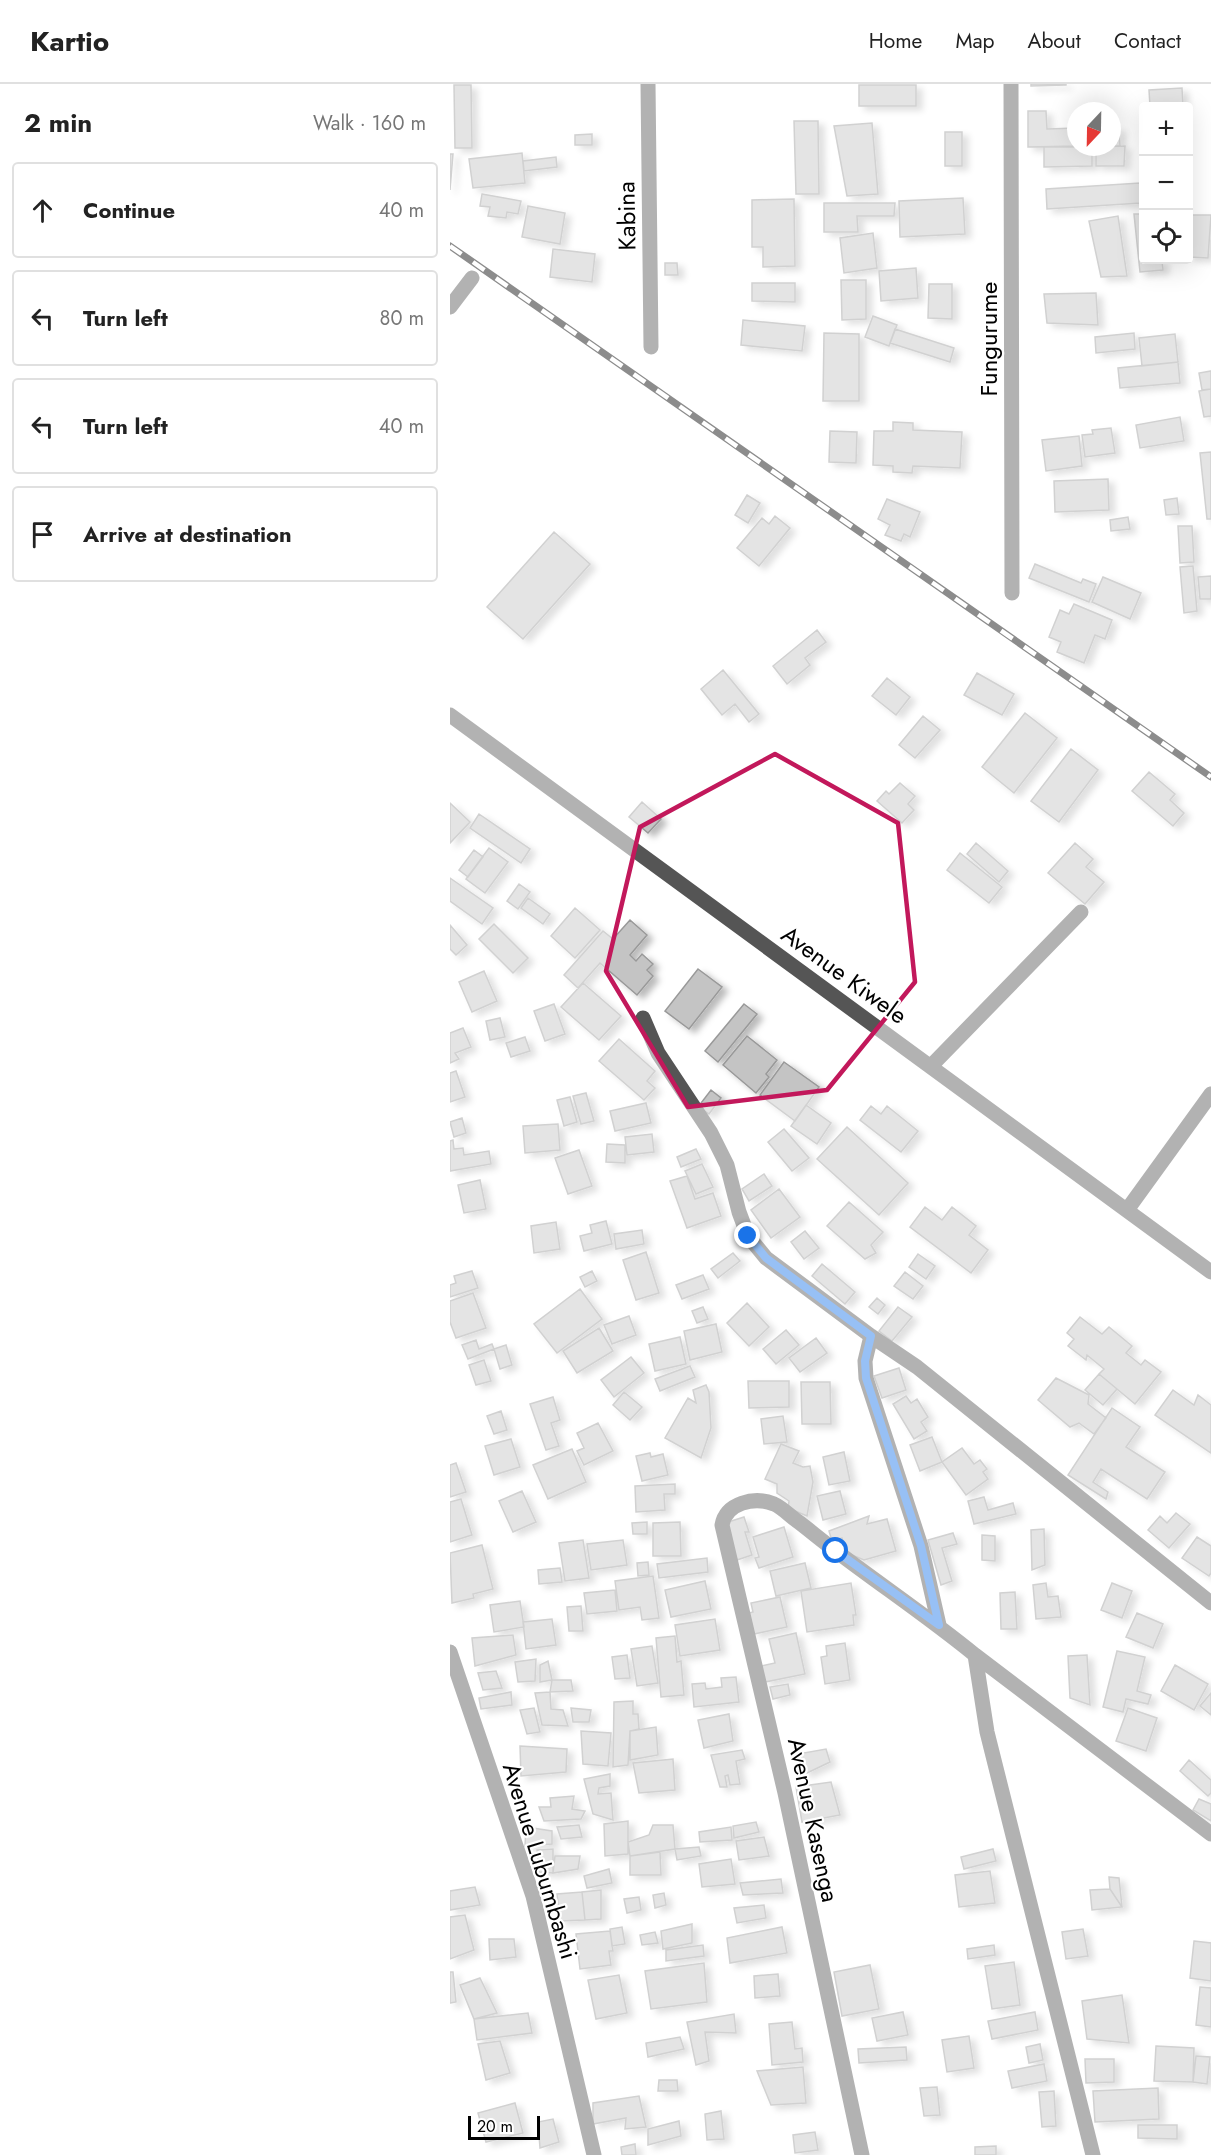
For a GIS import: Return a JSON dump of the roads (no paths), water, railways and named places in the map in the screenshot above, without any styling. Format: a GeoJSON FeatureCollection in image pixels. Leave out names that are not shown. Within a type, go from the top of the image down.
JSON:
{"type":"FeatureCollection","features":[{"type":"Feature","properties":{"kind":"street","name":"Kabina"},"geometry":{"type":"LineString","coordinates":[[648,84],[651,347]]}},
{"type":"Feature","properties":{"kind":"street","name":"Fungurume"},"geometry":{"type":"LineString","coordinates":[[1011,84],[1012,593]]}},
{"type":"Feature","properties":{"kind":"street"},"geometry":{"type":"LineString","coordinates":[[450,307],[472,278]]}},
{"type":"Feature","properties":{"kind":"street","name":"Avenue Kiwele"},"geometry":{"type":"LineString","coordinates":[[450,715],[1211,1272]]}},
{"type":"Feature","properties":{"kind":"street"},"geometry":{"type":"LineString","coordinates":[[931,1066],[1081,912]]}},
{"type":"Feature","properties":{"kind":"street"},"geometry":{"type":"LineString","coordinates":[[643,1018],[658,1053],[711,1133],[727,1165],[739,1212],[748,1236],[766,1258],[917,1367],[1211,1603]]}},
{"type":"Feature","properties":{"kind":"street"},"geometry":{"type":"LineString","coordinates":[[1127,1209],[1211,1094]]}},
{"type":"Feature","properties":{"kind":"street"},"geometry":{"type":"LineString","coordinates":[[871,1336],[865,1361],[866,1378],[921,1546],[939,1625],[975,1655],[1211,1834]]}},
{"type":"Feature","properties":{"kind":"street","name":"Avenue Kasenga"},"geometry":{"type":"LineString","coordinates":[[862,2155],[785,1793],[722,1525],[725,1514],[739,1504],[758,1501],[773,1504],[939,1625]]}},
{"type":"Feature","properties":{"kind":"street"},"geometry":{"type":"LineString","coordinates":[[975,1655],[987,1732],[1093,2155]]}},
{"type":"Feature","properties":{"kind":"street","name":"Avenue Lubumbashi"},"geometry":{"type":"LineString","coordinates":[[451,1658],[533,1896],[594,2155]]}},
{"type":"Feature","properties":{"kind":"railway"},"geometry":{"type":"LineString","coordinates":[[450,246],[1211,777]]}}]}
